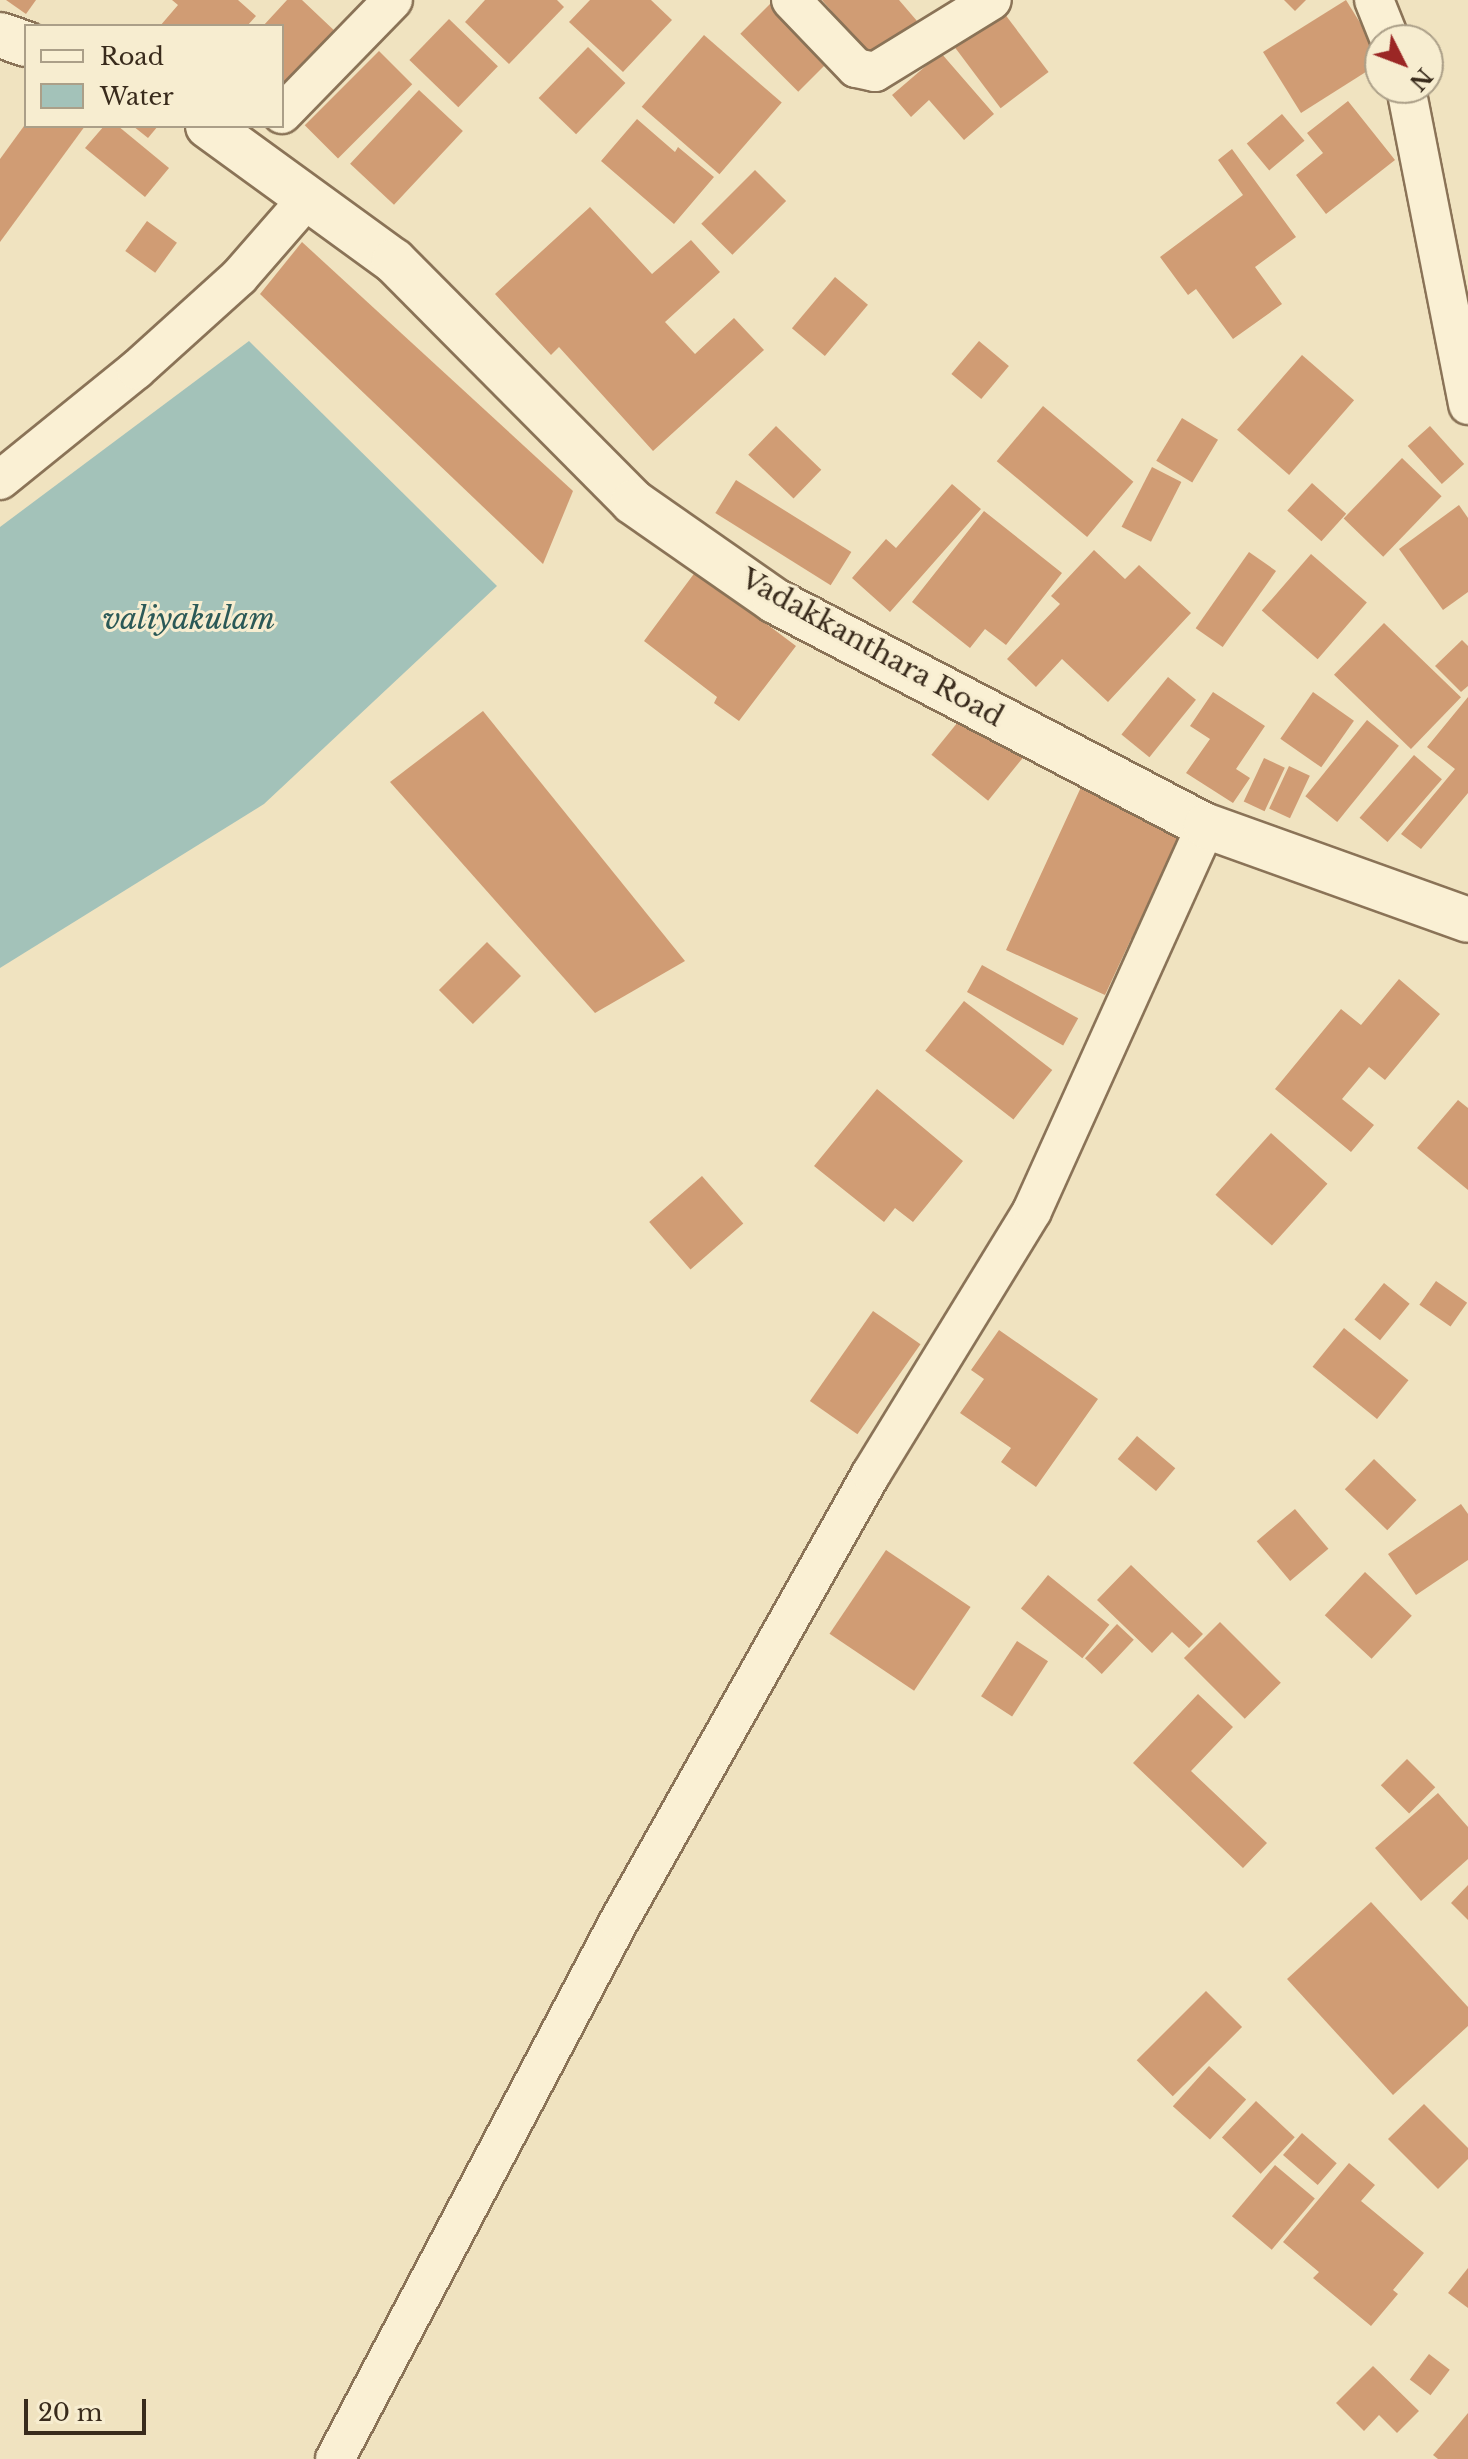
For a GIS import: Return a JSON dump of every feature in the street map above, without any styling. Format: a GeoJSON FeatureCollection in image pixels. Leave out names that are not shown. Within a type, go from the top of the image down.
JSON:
{"type":"FeatureCollection","features":[{"type":"Feature","properties":{"kind":"street"},"geometry":{"type":"LineString","coordinates":[[284,112],[393,0]]}},
{"type":"Feature","properties":{"kind":"street"},"geometry":{"type":"LineString","coordinates":[[791,0],[856,68],[875,72],[992,0]]}},
{"type":"Feature","properties":{"kind":"street"},"geometry":{"type":"LineString","coordinates":[[1374,0],[1384,24]]}},
{"type":"Feature","properties":{"kind":"street"},"geometry":{"type":"LineString","coordinates":[[0,35],[24,43]]}},
{"type":"Feature","properties":{"kind":"street"},"geometry":{"type":"LineString","coordinates":[[1409,104],[1468,405]]}},
{"type":"Feature","properties":{"kind":"street","name":"Vadakkanthara Road"},"geometry":{"type":"LineString","coordinates":[[216,128],[257,139],[308,198],[394,261],[633,502],[775,601],[1206,826],[1463,908]]}},
{"type":"Feature","properties":{"kind":"street"},"geometry":{"type":"LineString","coordinates":[[0,480],[136,370],[239,277],[308,198]]}},
{"type":"Feature","properties":{"kind":"street"},"geometry":{"type":"LineString","coordinates":[[335,2459],[619,1921],[871,1474],[1032,1211],[1206,826]]}},
{"type":"Feature","properties":{"kind":"water","name":"valiyakulam"},"geometry":{"type":"Polygon","coordinates":[[[249,341],[497,586],[264,804],[0,968],[0,527],[249,341]]]}},
{"type":"Feature","properties":{"kind":"building"},"geometry":{"type":"Polygon","coordinates":[[[6,0],[36,0],[26,14],[6,0]]]}},
{"type":"Feature","properties":{"kind":"building"},"geometry":{"type":"Polygon","coordinates":[[[172,0],[238,0],[256,16],[249,24],[162,24],[178,5],[172,0]]]}},
{"type":"Feature","properties":{"kind":"building"},"geometry":{"type":"Polygon","coordinates":[[[287,0],[302,0],[339,35],[284,94],[284,24],[265,24],[287,0]]]}},
{"type":"Feature","properties":{"kind":"building"},"geometry":{"type":"Polygon","coordinates":[[[485,0],[557,0],[564,7],[509,64],[465,22],[485,0]]]}},
{"type":"Feature","properties":{"kind":"building"},"geometry":{"type":"Polygon","coordinates":[[[590,0],[651,0],[672,20],[623,72],[569,22],[590,0]]]}},
{"type":"Feature","properties":{"kind":"building"},"geometry":{"type":"Polygon","coordinates":[[[822,0],[899,0],[917,21],[873,59],[822,0]]]}},
{"type":"Feature","properties":{"kind":"building"},"geometry":{"type":"Polygon","coordinates":[[[1284,0],[1306,0],[1295,11],[1284,0]]]}},
{"type":"Feature","properties":{"kind":"building"},"geometry":{"type":"Polygon","coordinates":[[[1346,0],[1364,29],[1364,73],[1301,113],[1263,52],[1346,0]]]}},
{"type":"Feature","properties":{"kind":"building"},"geometry":{"type":"Polygon","coordinates":[[[770,4],[828,62],[798,92],[740,34],[770,4]]]}},
{"type":"Feature","properties":{"kind":"building"},"geometry":{"type":"Polygon","coordinates":[[[998,5],[1049,72],[1001,108],[950,41],[998,5]]]}},
{"type":"Feature","properties":{"kind":"building"},"geometry":{"type":"Polygon","coordinates":[[[449,19],[498,66],[458,107],[409,60],[449,19]]]}},
{"type":"Feature","properties":{"kind":"building"},"geometry":{"type":"Polygon","coordinates":[[[704,35],[782,103],[719,174],[642,107],[704,35]]]}},
{"type":"Feature","properties":{"kind":"building"},"geometry":{"type":"Polygon","coordinates":[[[588,47],[625,83],[576,134],[539,98],[588,47]]]}},
{"type":"Feature","properties":{"kind":"building"},"geometry":{"type":"Polygon","coordinates":[[[379,51],[412,84],[338,158],[305,125],[379,51]]]}},
{"type":"Feature","properties":{"kind":"building"},"geometry":{"type":"Polygon","coordinates":[[[941,53],[994,114],[964,140],[929,100],[911,117],[892,95],[941,53]]]}},
{"type":"Feature","properties":{"kind":"building"},"geometry":{"type":"Polygon","coordinates":[[[419,90],[463,131],[394,205],[350,164],[419,90]]]}},
{"type":"Feature","properties":{"kind":"building"},"geometry":{"type":"Polygon","coordinates":[[[1348,101],[1395,160],[1326,214],[1296,175],[1323,153],[1307,133],[1348,101]]]}},
{"type":"Feature","properties":{"kind":"building"},"geometry":{"type":"Polygon","coordinates":[[[1282,114],[1304,141],[1269,170],[1247,144],[1282,114]]]}},
{"type":"Feature","properties":{"kind":"building"},"geometry":{"type":"Polygon","coordinates":[[[637,119],[675,152],[678,147],[714,177],[674,224],[601,161],[637,119]]]}},
{"type":"Feature","properties":{"kind":"building"},"geometry":{"type":"Polygon","coordinates":[[[24,126],[84,128],[0,242],[0,159],[24,126]]]}},
{"type":"Feature","properties":{"kind":"building"},"geometry":{"type":"Polygon","coordinates":[[[102,128],[120,128],[169,168],[145,197],[85,148],[102,128]]]}},
{"type":"Feature","properties":{"kind":"building"},"geometry":{"type":"Polygon","coordinates":[[[136,128],[156,128],[148,138],[136,128]]]}},
{"type":"Feature","properties":{"kind":"building"},"geometry":{"type":"Polygon","coordinates":[[[1232,149],[1296,237],[1255,267],[1282,304],[1233,339],[1196,289],[1188,295],[1160,257],[1243,195],[1218,160],[1232,149]]]}},
{"type":"Feature","properties":{"kind":"building"},"geometry":{"type":"Polygon","coordinates":[[[755,170],[786,201],[732,255],[701,224],[755,170]]]}},
{"type":"Feature","properties":{"kind":"building"},"geometry":{"type":"Polygon","coordinates":[[[590,207],[652,274],[691,240],[720,272],[665,322],[695,354],[734,318],[764,350],[653,451],[559,347],[551,355],[495,294],[590,207]]]}},
{"type":"Feature","properties":{"kind":"building"},"geometry":{"type":"Polygon","coordinates":[[[147,221],[177,243],[155,273],[125,251],[147,221]]]}},
{"type":"Feature","properties":{"kind":"building"},"geometry":{"type":"Polygon","coordinates":[[[302,242],[573,491],[543,564],[260,294],[302,242]]]}},
{"type":"Feature","properties":{"kind":"building"},"geometry":{"type":"Polygon","coordinates":[[[835,277],[868,305],[825,356],[792,328],[835,277]]]}},
{"type":"Feature","properties":{"kind":"building"},"geometry":{"type":"Polygon","coordinates":[[[979,341],[1009,366],[981,399],[951,374],[979,341]]]}},
{"type":"Feature","properties":{"kind":"building"},"geometry":{"type":"Polygon","coordinates":[[[1302,355],[1354,400],[1289,475],[1237,430],[1302,355]]]}},
{"type":"Feature","properties":{"kind":"building"},"geometry":{"type":"Polygon","coordinates":[[[1043,406],[1133,482],[1087,537],[997,461],[1043,406]]]}},
{"type":"Feature","properties":{"kind":"building"},"geometry":{"type":"Polygon","coordinates":[[[1182,418],[1218,440],[1192,482],[1156,461],[1182,418]]]}},
{"type":"Feature","properties":{"kind":"building"},"geometry":{"type":"Polygon","coordinates":[[[776,426],[821,470],[794,499],[748,455],[776,426]]]}},
{"type":"Feature","properties":{"kind":"building"},"geometry":{"type":"Polygon","coordinates":[[[1430,426],[1464,464],[1442,484],[1408,446],[1430,426]]]}},
{"type":"Feature","properties":{"kind":"building"},"geometry":{"type":"Polygon","coordinates":[[[1402,458],[1442,496],[1383,557],[1344,518],[1402,458]]]}},
{"type":"Feature","properties":{"kind":"building"},"geometry":{"type":"Polygon","coordinates":[[[1152,467],[1181,482],[1151,542],[1122,527],[1152,467]]]}},
{"type":"Feature","properties":{"kind":"building"},"geometry":{"type":"Polygon","coordinates":[[[736,480],[851,552],[831,585],[715,513],[736,480]]]}},
{"type":"Feature","properties":{"kind":"building"},"geometry":{"type":"Polygon","coordinates":[[[1312,483],[1346,514],[1321,541],[1287,510],[1312,483]]]}},
{"type":"Feature","properties":{"kind":"building"},"geometry":{"type":"Polygon","coordinates":[[[952,484],[981,509],[890,612],[852,578],[886,539],[896,548],[952,484]]]}},
{"type":"Feature","properties":{"kind":"building"},"geometry":{"type":"Polygon","coordinates":[[[1459,505],[1468,518],[1468,592],[1443,610],[1399,549],[1459,505]]]}},
{"type":"Feature","properties":{"kind":"building"},"geometry":{"type":"Polygon","coordinates":[[[984,511],[1062,573],[1006,645],[985,629],[970,648],[912,602],[984,511]]]}},
{"type":"Feature","properties":{"kind":"building"},"geometry":{"type":"Polygon","coordinates":[[[1094,550],[1125,579],[1139,565],[1191,613],[1108,702],[1062,659],[1036,687],[1007,659],[1060,604],[1051,596],[1094,550]]]}},
{"type":"Feature","properties":{"kind":"building"},"geometry":{"type":"Polygon","coordinates":[[[1249,552],[1276,571],[1223,647],[1196,628],[1249,552]]]}},
{"type":"Feature","properties":{"kind":"building"},"geometry":{"type":"Polygon","coordinates":[[[1311,554],[1367,603],[1318,659],[1262,611],[1311,554]]]}},
{"type":"Feature","properties":{"kind":"building"},"geometry":{"type":"Polygon","coordinates":[[[696,571],[796,646],[739,721],[714,703],[717,697],[644,641],[696,571]]]}},
{"type":"Feature","properties":{"kind":"building"},"geometry":{"type":"Polygon","coordinates":[[[1384,623],[1461,697],[1411,749],[1334,675],[1384,623]]]}},
{"type":"Feature","properties":{"kind":"building"},"geometry":{"type":"Polygon","coordinates":[[[1462,640],[1468,646],[1468,686],[1461,692],[1435,666],[1462,640]]]}},
{"type":"Feature","properties":{"kind":"building"},"geometry":{"type":"Polygon","coordinates":[[[1168,677],[1196,700],[1149,757],[1121,735],[1168,677]]]}},
{"type":"Feature","properties":{"kind":"building"},"geometry":{"type":"Polygon","coordinates":[[[1213,692],[1265,726],[1236,769],[1250,778],[1233,803],[1186,773],[1210,739],[1190,726],[1213,692]]]}},
{"type":"Feature","properties":{"kind":"building"},"geometry":{"type":"Polygon","coordinates":[[[1313,692],[1354,721],[1321,767],[1280,739],[1313,692]]]}},
{"type":"Feature","properties":{"kind":"building"},"geometry":{"type":"Polygon","coordinates":[[[1468,697],[1468,793],[1421,849],[1401,834],[1455,769],[1427,747],[1468,697]]]}},
{"type":"Feature","properties":{"kind":"building"},"geometry":{"type":"Polygon","coordinates":[[[483,711],[685,961],[595,1013],[390,782],[483,711]]]}},
{"type":"Feature","properties":{"kind":"building"},"geometry":{"type":"Polygon","coordinates":[[[966,712],[1023,758],[988,801],[931,755],[966,712]]]}},
{"type":"Feature","properties":{"kind":"building"},"geometry":{"type":"Polygon","coordinates":[[[1367,720],[1399,746],[1337,822],[1305,796],[1367,720]]]}},
{"type":"Feature","properties":{"kind":"building"},"geometry":{"type":"Polygon","coordinates":[[[1414,755],[1442,779],[1387,842],[1360,818],[1414,755]]]}},
{"type":"Feature","properties":{"kind":"building"},"geometry":{"type":"Polygon","coordinates":[[[1264,758],[1285,768],[1265,811],[1244,802],[1264,758]]]}},
{"type":"Feature","properties":{"kind":"building"},"geometry":{"type":"Polygon","coordinates":[[[1289,766],[1310,776],[1290,818],[1269,809],[1289,766]]]}},
{"type":"Feature","properties":{"kind":"building"},"geometry":{"type":"Polygon","coordinates":[[[1082,785],[1187,833],[1137,942],[1131,939],[1105,995],[1006,950],[1082,785]]]}},
{"type":"Feature","properties":{"kind":"building"},"geometry":{"type":"Polygon","coordinates":[[[487,942],[521,976],[473,1024],[439,990],[487,942]]]}},
{"type":"Feature","properties":{"kind":"building"},"geometry":{"type":"Polygon","coordinates":[[[982,965],[1078,1018],[1063,1045],[967,992],[982,965]]]}},
{"type":"Feature","properties":{"kind":"building"},"geometry":{"type":"Polygon","coordinates":[[[1399,979],[1440,1014],[1385,1080],[1369,1067],[1342,1099],[1374,1125],[1351,1152],[1275,1089],[1341,1009],[1361,1025],[1399,979]]]}},
{"type":"Feature","properties":{"kind":"building"},"geometry":{"type":"Polygon","coordinates":[[[964,1001],[1052,1070],[1013,1120],[925,1051],[964,1001]]]}},
{"type":"Feature","properties":{"kind":"building"},"geometry":{"type":"Polygon","coordinates":[[[877,1089],[963,1161],[913,1222],[895,1208],[884,1222],[814,1166],[877,1089]]]}},
{"type":"Feature","properties":{"kind":"building"},"geometry":{"type":"Polygon","coordinates":[[[1458,1100],[1468,1108],[1468,1190],[1417,1148],[1458,1100]]]}},
{"type":"Feature","properties":{"kind":"building"},"geometry":{"type":"Polygon","coordinates":[[[1271,1133],[1327,1184],[1272,1246],[1215,1195],[1271,1133]]]}},
{"type":"Feature","properties":{"kind":"building"},"geometry":{"type":"Polygon","coordinates":[[[702,1176],[743,1224],[691,1269],[649,1222],[702,1176]]]}},
{"type":"Feature","properties":{"kind":"building"},"geometry":{"type":"Polygon","coordinates":[[[1436,1281],[1467,1303],[1450,1327],[1419,1305],[1436,1281]]]}},
{"type":"Feature","properties":{"kind":"building"},"geometry":{"type":"Polygon","coordinates":[[[1384,1283],[1410,1304],[1380,1340],[1354,1320],[1384,1283]]]}},
{"type":"Feature","properties":{"kind":"building"},"geometry":{"type":"Polygon","coordinates":[[[873,1311],[921,1344],[857,1434],[810,1401],[873,1311]]]}},
{"type":"Feature","properties":{"kind":"building"},"geometry":{"type":"Polygon","coordinates":[[[1344,1328],[1409,1380],[1377,1419],[1313,1367],[1344,1328]]]}},
{"type":"Feature","properties":{"kind":"building"},"geometry":{"type":"Polygon","coordinates":[[[999,1330],[1098,1399],[1036,1487],[1001,1462],[1011,1448],[960,1413],[984,1379],[971,1370],[999,1330]]]}},
{"type":"Feature","properties":{"kind":"building"},"geometry":{"type":"Polygon","coordinates":[[[1137,1436],[1175,1468],[1156,1491],[1118,1459],[1137,1436]]]}},
{"type":"Feature","properties":{"kind":"building"},"geometry":{"type":"Polygon","coordinates":[[[1374,1459],[1416,1500],[1387,1530],[1345,1489],[1374,1459]]]}},
{"type":"Feature","properties":{"kind":"building"},"geometry":{"type":"Polygon","coordinates":[[[1461,1504],[1468,1514],[1468,1560],[1416,1595],[1388,1554],[1461,1504]]]}},
{"type":"Feature","properties":{"kind":"building"},"geometry":{"type":"Polygon","coordinates":[[[1295,1509],[1328,1549],[1290,1581],[1257,1541],[1295,1509]]]}},
{"type":"Feature","properties":{"kind":"building"},"geometry":{"type":"Polygon","coordinates":[[[886,1550],[971,1607],[914,1691],[830,1634],[886,1550]]]}},
{"type":"Feature","properties":{"kind":"building"},"geometry":{"type":"Polygon","coordinates":[[[1131,1565],[1203,1634],[1189,1648],[1172,1632],[1152,1653],[1097,1600],[1131,1565]]]}},
{"type":"Feature","properties":{"kind":"building"},"geometry":{"type":"Polygon","coordinates":[[[1365,1572],[1412,1616],[1372,1659],[1325,1615],[1365,1572]]]}},
{"type":"Feature","properties":{"kind":"building"},"geometry":{"type":"Polygon","coordinates":[[[1048,1575],[1109,1625],[1082,1658],[1021,1608],[1048,1575]]]}},
{"type":"Feature","properties":{"kind":"building"},"geometry":{"type":"Polygon","coordinates":[[[1220,1622],[1281,1683],[1245,1719],[1184,1658],[1220,1622]]]}},
{"type":"Feature","properties":{"kind":"building"},"geometry":{"type":"Polygon","coordinates":[[[1117,1624],[1134,1640],[1102,1674],[1085,1658],[1117,1624]]]}},
{"type":"Feature","properties":{"kind":"building"},"geometry":{"type":"Polygon","coordinates":[[[1017,1641],[1048,1661],[1012,1717],[981,1696],[1017,1641]]]}},
{"type":"Feature","properties":{"kind":"building"},"geometry":{"type":"Polygon","coordinates":[[[1198,1694],[1233,1727],[1191,1771],[1267,1843],[1243,1868],[1133,1763],[1198,1694]]]}},
{"type":"Feature","properties":{"kind":"building"},"geometry":{"type":"Polygon","coordinates":[[[1407,1759],[1435,1787],[1409,1813],[1381,1785],[1407,1759]]]}},
{"type":"Feature","properties":{"kind":"building"},"geometry":{"type":"Polygon","coordinates":[[[1438,1793],[1468,1827],[1468,1859],[1421,1901],[1375,1848],[1438,1793]]]}},
{"type":"Feature","properties":{"kind":"building"},"geometry":{"type":"Polygon","coordinates":[[[1468,1885],[1468,1920],[1451,1903],[1468,1885]]]}},
{"type":"Feature","properties":{"kind":"building"},"geometry":{"type":"Polygon","coordinates":[[[1371,1902],[1468,2007],[1468,2026],[1393,2095],[1287,1979],[1371,1902]]]}},
{"type":"Feature","properties":{"kind":"building"},"geometry":{"type":"Polygon","coordinates":[[[1206,1991],[1242,2027],[1173,2096],[1137,2060],[1206,1991]]]}},
{"type":"Feature","properties":{"kind":"building"},"geometry":{"type":"Polygon","coordinates":[[[1209,2066],[1246,2099],[1210,2140],[1173,2106],[1209,2066]]]}},
{"type":"Feature","properties":{"kind":"building"},"geometry":{"type":"Polygon","coordinates":[[[1256,2101],[1295,2137],[1261,2174],[1222,2138],[1256,2101]]]}},
{"type":"Feature","properties":{"kind":"building"},"geometry":{"type":"Polygon","coordinates":[[[1424,2104],[1468,2148],[1468,2159],[1438,2189],[1388,2139],[1424,2104]]]}},
{"type":"Feature","properties":{"kind":"building"},"geometry":{"type":"Polygon","coordinates":[[[1302,2133],[1337,2163],[1318,2185],[1283,2155],[1302,2133]]]}},
{"type":"Feature","properties":{"kind":"building"},"geometry":{"type":"Polygon","coordinates":[[[1349,2163],[1375,2185],[1361,2201],[1424,2253],[1393,2290],[1398,2294],[1371,2326],[1313,2278],[1319,2272],[1283,2242],[1349,2163]]]}},
{"type":"Feature","properties":{"kind":"building"},"geometry":{"type":"Polygon","coordinates":[[[1275,2165],[1315,2198],[1272,2250],[1232,2216],[1275,2165]]]}},
{"type":"Feature","properties":{"kind":"building"},"geometry":{"type":"Polygon","coordinates":[[[1468,2268],[1468,2308],[1448,2293],[1468,2268]]]}},
{"type":"Feature","properties":{"kind":"building"},"geometry":{"type":"Polygon","coordinates":[[[1429,2354],[1450,2370],[1431,2395],[1410,2380],[1429,2354]]]}},
{"type":"Feature","properties":{"kind":"building"},"geometry":{"type":"Polygon","coordinates":[[[1373,2366],[1419,2411],[1397,2433],[1379,2415],[1364,2431],[1336,2403],[1373,2366]]]}},
{"type":"Feature","properties":{"kind":"building"},"geometry":{"type":"Polygon","coordinates":[[[1468,2413],[1468,2459],[1438,2459],[1433,2455],[1468,2413]]]}}]}
